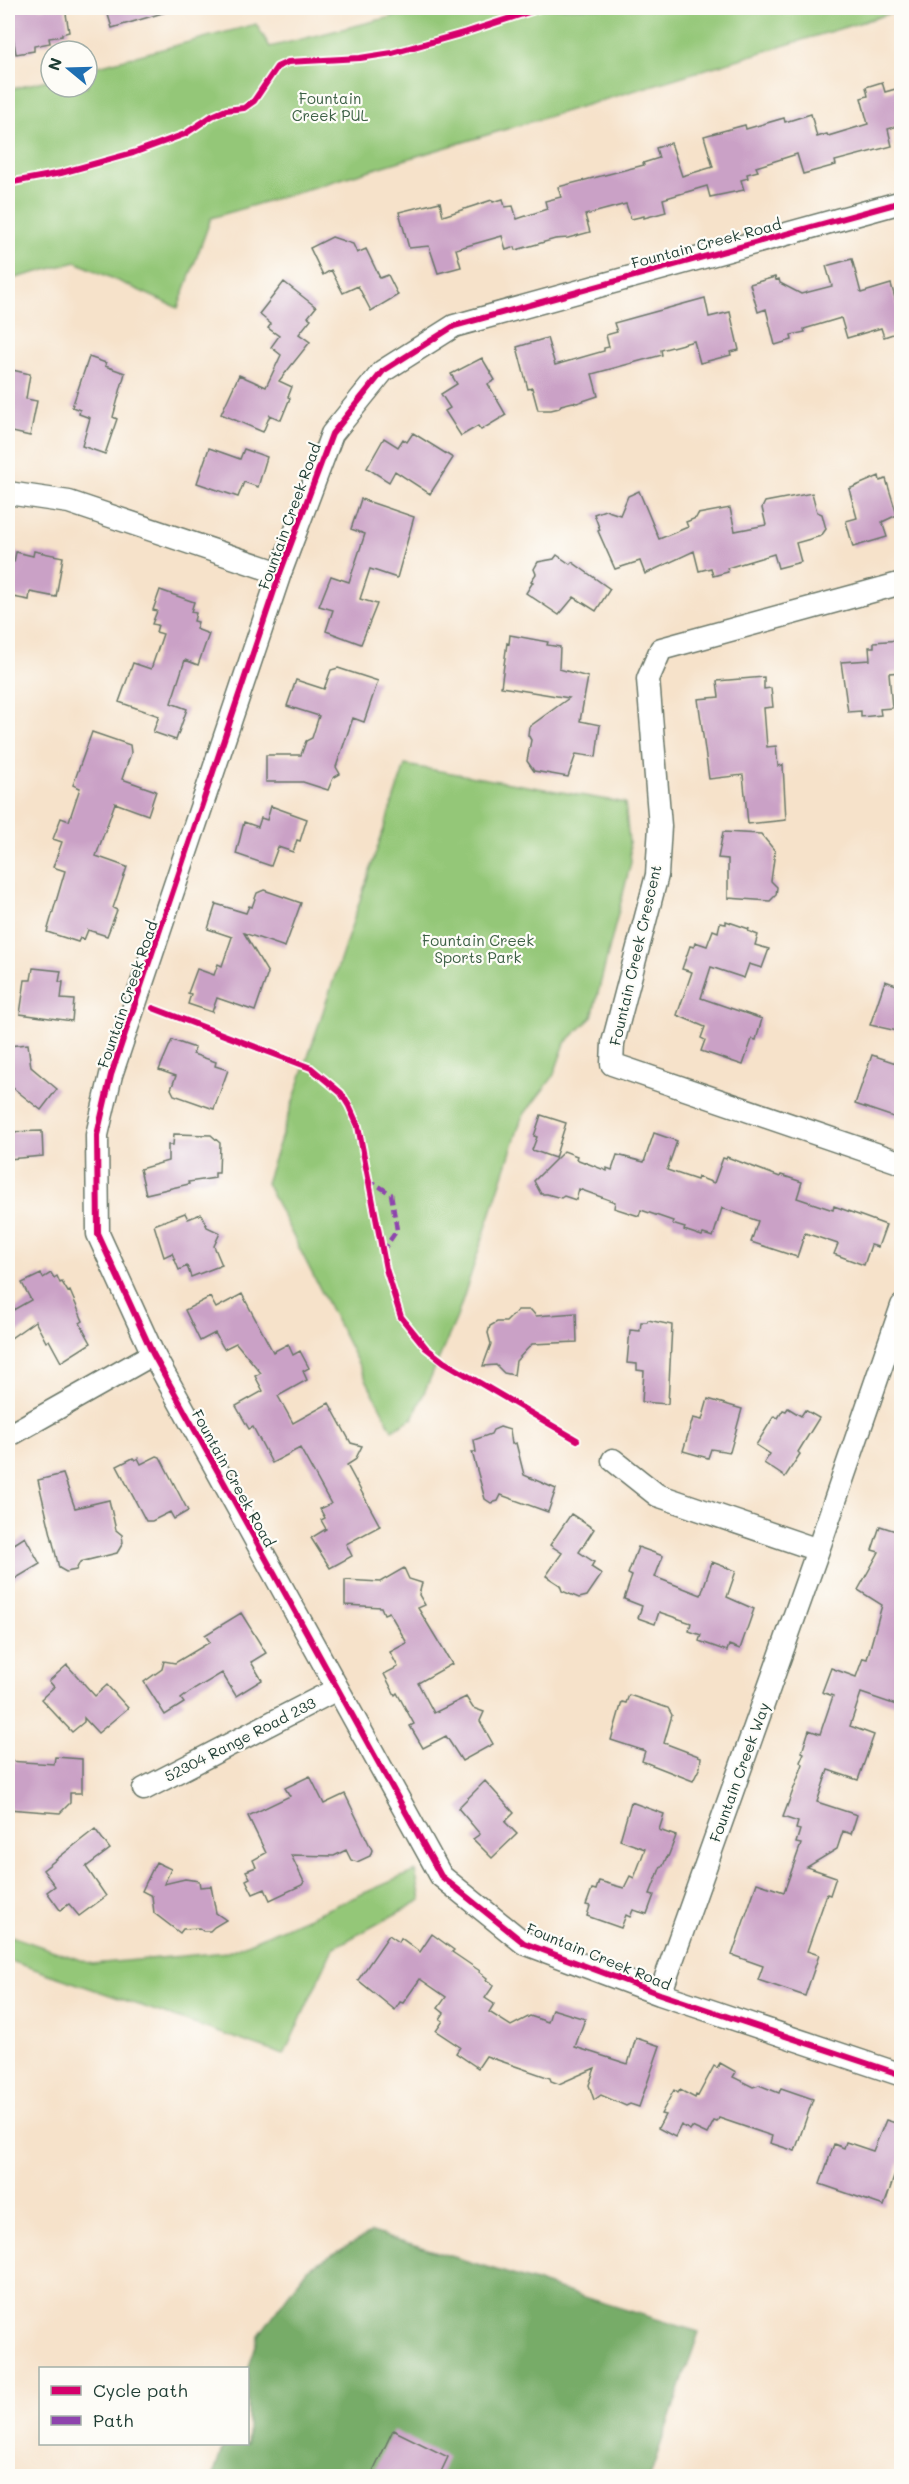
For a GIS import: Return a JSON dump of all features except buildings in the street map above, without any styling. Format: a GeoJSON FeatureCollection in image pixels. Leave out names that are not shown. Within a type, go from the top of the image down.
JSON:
{"type":"FeatureCollection","features":[{"type":"Feature","properties":{"kind":"street","name":"Fountain Creek Road"},"geometry":{"type":"LineString","coordinates":[[902,202],[454,326],[383,371],[332,434],[280,573],[111,1075],[97,1135],[98,1234],[153,1354],[441,1876],[524,1943],[660,1994],[902,2075]]}},
{"type":"Feature","properties":{"kind":"street","name":"Fountain Creek Road"},"geometry":{"type":"LineString","coordinates":[[8,493],[69,502],[280,573]]}},
{"type":"Feature","properties":{"kind":"street","name":"Fountain Creek Crescent"},"geometry":{"type":"LineString","coordinates":[[902,583],[661,649],[648,679],[660,826],[657,875],[613,1043],[612,1064],[902,1163]]}},
{"type":"Feature","properties":{"kind":"street","name":"Fountain Creek Way"},"geometry":{"type":"LineString","coordinates":[[660,1994],[902,1306]]}},
{"type":"Feature","properties":{"kind":"street"},"geometry":{"type":"LineString","coordinates":[[8,1436],[153,1354]]}},
{"type":"Feature","properties":{"kind":"street"},"geometry":{"type":"LineString","coordinates":[[613,1460],[657,1495],[818,1550]]}},
{"type":"Feature","properties":{"kind":"street","name":"52304 Range Road 233"},"geometry":{"type":"LineString","coordinates":[[144,1789],[337,1689]]}},
{"type":"Feature","properties":{"kind":"green space","name":"Fountain Creek PUL"},"geometry":{"type":"Polygon","coordinates":[[[427,8],[901,8],[902,10],[211,218],[178,308],[76,262],[8,280],[8,90],[39,82],[39,99],[99,99],[99,66],[256,24],[270,47],[427,8]]]}},
{"type":"Feature","properties":{"kind":"green space","name":"Fountain Creek Sports Park"},"geometry":{"type":"Polygon","coordinates":[[[405,765],[625,803],[631,862],[592,1017],[565,1043],[553,1077],[522,1117],[457,1317],[413,1418],[392,1430],[266,1183],[405,765]]]}},
{"type":"Feature","properties":{"kind":"green space"},"geometry":{"type":"Polygon","coordinates":[[[415,1871],[421,1900],[333,1948],[284,2055],[8,1960],[8,1935],[92,1964],[228,1952],[415,1871]]]}},
{"type":"Feature","properties":{"kind":"green space"},"geometry":{"type":"Polygon","coordinates":[[[372,2232],[699,2332],[650,2476],[213,2476],[224,2445],[249,2445],[249,2367],[259,2335],[307,2269],[372,2232]]]}},
{"type":"Feature","properties":{"kind":"marked path"},"geometry":{"type":"LineString","coordinates":[[368,1179],[391,1194],[397,1230],[382,1252]]}},
{"type":"Feature","properties":{"kind":"cycle path"},"geometry":{"type":"LineString","coordinates":[[8,183],[61,173],[133,153],[185,134],[212,116],[226,110],[244,108],[254,101],[277,67],[288,62],[360,58],[392,53],[541,8]]}},
{"type":"Feature","properties":{"kind":"cycle path"},"geometry":{"type":"LineString","coordinates":[[902,202],[454,326],[383,371],[332,434],[280,573],[111,1075],[97,1135],[98,1234],[153,1354],[441,1876],[524,1943],[660,1994],[902,2075]]}},
{"type":"Feature","properties":{"kind":"cycle path"},"geometry":{"type":"LineString","coordinates":[[153,1008],[311,1068],[341,1093],[358,1126],[386,1269],[401,1317],[426,1348],[444,1362],[577,1440]]}}]}
